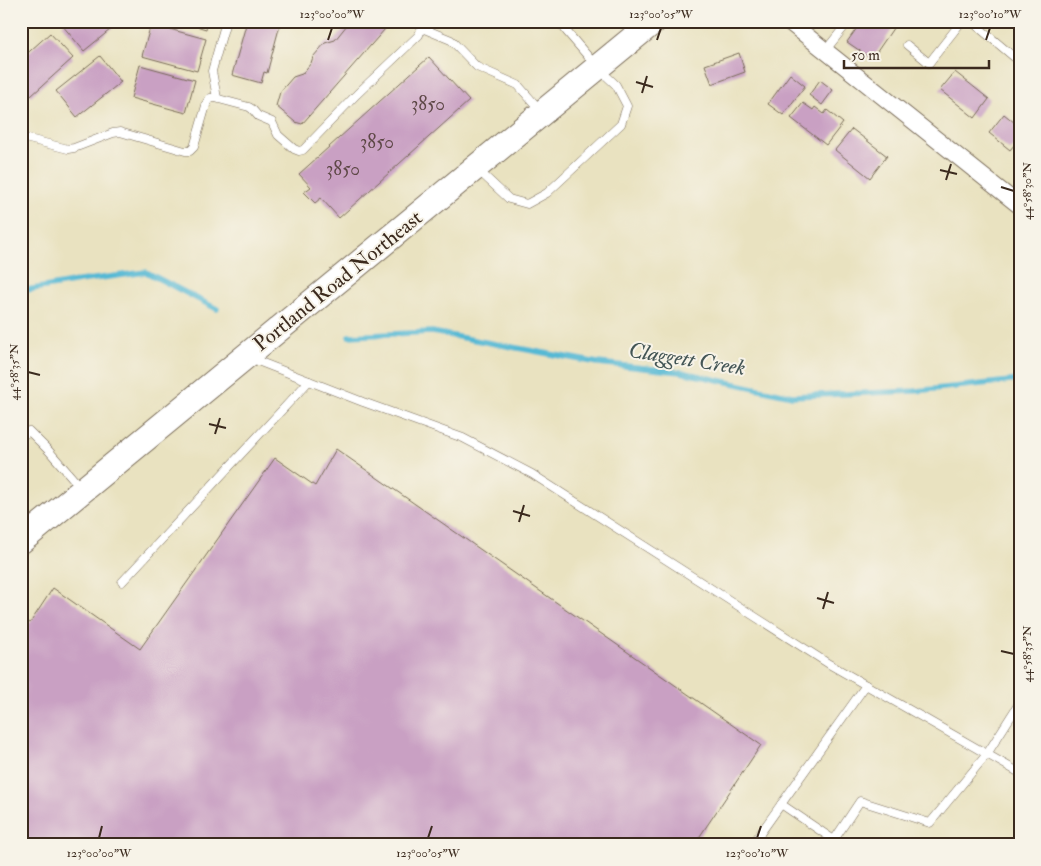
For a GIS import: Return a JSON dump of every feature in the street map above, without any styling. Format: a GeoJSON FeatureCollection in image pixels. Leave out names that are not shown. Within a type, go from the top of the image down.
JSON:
{"type":"FeatureCollection","features":[{"type":"Feature","properties":{"kind":"main road","name":"Portland Road Northeast"},"geometry":{"type":"LineString","coordinates":[[21,541],[654,21]]}},
{"type":"Feature","properties":{"kind":"street"},"geometry":{"type":"LineString","coordinates":[[788,21],[1020,206]]}},
{"type":"Feature","properties":{"kind":"lane"},"geometry":{"type":"LineString","coordinates":[[218,98],[212,71],[226,21]]}},
{"type":"Feature","properties":{"kind":"lane"},"geometry":{"type":"LineString","coordinates":[[476,168],[509,199],[527,204],[546,193],[621,124],[627,106],[616,85],[598,68],[559,21]]}},
{"type":"Feature","properties":{"kind":"lane"},"geometry":{"type":"LineString","coordinates":[[825,50],[849,21]]}},
{"type":"Feature","properties":{"kind":"lane"},"geometry":{"type":"LineString","coordinates":[[907,45],[928,63],[962,21]]}},
{"type":"Feature","properties":{"kind":"lane"},"geometry":{"type":"LineString","coordinates":[[971,21],[1020,62]]}},
{"type":"Feature","properties":{"kind":"lane"},"geometry":{"type":"LineString","coordinates":[[21,137],[74,148],[120,132],[190,151],[194,147],[207,102],[210,98],[218,98],[249,107],[258,116],[272,122],[278,135],[294,149],[303,150],[357,94],[419,35],[423,24],[451,40],[477,67],[518,85],[543,113]]}},
{"type":"Feature","properties":{"kind":"lane"},"geometry":{"type":"LineString","coordinates":[[246,357],[463,438],[532,474],[829,664],[1020,773]]}},
{"type":"Feature","properties":{"kind":"lane"},"geometry":{"type":"LineString","coordinates":[[122,582],[310,382]]}},
{"type":"Feature","properties":{"kind":"lane"},"geometry":{"type":"LineString","coordinates":[[21,437],[29,431],[83,490]]}},
{"type":"Feature","properties":{"kind":"lane"},"geometry":{"type":"LineString","coordinates":[[752,845],[866,685]]}},
{"type":"Feature","properties":{"kind":"lane"},"geometry":{"type":"LineString","coordinates":[[781,804],[832,842],[860,801],[930,823],[986,754],[1020,702]]}},
{"type":"Feature","properties":{"kind":"building"},"geometry":{"type":"Polygon","coordinates":[[[67,21],[121,21],[84,51],[62,25],[67,21]]]}},
{"type":"Feature","properties":{"kind":"building"},"geometry":{"type":"Polygon","coordinates":[[[180,21],[208,21],[206,29],[180,21]]]}},
{"type":"Feature","properties":{"kind":"building"},"geometry":{"type":"Polygon","coordinates":[[[247,21],[281,21],[267,73],[264,72],[261,83],[232,75],[247,21]]]}},
{"type":"Feature","properties":{"kind":"building"},"geometry":{"type":"Polygon","coordinates":[[[349,21],[392,21],[302,124],[295,122],[276,106],[280,92],[293,77],[302,74],[325,43],[335,40],[349,21]]]}},
{"type":"Feature","properties":{"kind":"building"},"geometry":{"type":"Polygon","coordinates":[[[862,21],[898,21],[872,59],[847,42],[862,21]]]}},
{"type":"Feature","properties":{"kind":"building"},"geometry":{"type":"Polygon","coordinates":[[[151,24],[206,39],[197,71],[142,56],[151,24]]]}},
{"type":"Feature","properties":{"kind":"building"},"geometry":{"type":"Polygon","coordinates":[[[50,33],[73,58],[31,96],[21,86],[21,59],[50,33]]]}},
{"type":"Feature","properties":{"kind":"building"},"geometry":{"type":"Polygon","coordinates":[[[739,53],[745,72],[712,84],[705,65],[739,53]]]}},
{"type":"Feature","properties":{"kind":"building"},"geometry":{"type":"Polygon","coordinates":[[[100,56],[121,82],[77,117],[56,91],[100,56]]]}},
{"type":"Feature","properties":{"kind":"building"},"geometry":{"type":"Polygon","coordinates":[[[429,57],[469,101],[339,218],[321,198],[315,203],[304,192],[311,187],[299,174],[429,57]]]}},
{"type":"Feature","properties":{"kind":"building"},"geometry":{"type":"Polygon","coordinates":[[[140,65],[195,80],[186,113],[131,98],[140,65]]]}},
{"type":"Feature","properties":{"kind":"building"},"geometry":{"type":"Polygon","coordinates":[[[955,72],[989,99],[975,118],[940,90],[955,72]]]}},
{"type":"Feature","properties":{"kind":"building"},"geometry":{"type":"Polygon","coordinates":[[[790,74],[805,86],[783,115],[768,104],[790,74]]]}},
{"type":"Feature","properties":{"kind":"building"},"geometry":{"type":"Polygon","coordinates":[[[820,80],[833,90],[822,105],[809,95],[820,80]]]}},
{"type":"Feature","properties":{"kind":"building"},"geometry":{"type":"Polygon","coordinates":[[[803,103],[813,110],[815,107],[824,114],[827,110],[843,123],[826,145],[791,118],[803,103]]]}},
{"type":"Feature","properties":{"kind":"building"},"geometry":{"type":"Polygon","coordinates":[[[1004,114],[1020,127],[1020,138],[1010,150],[989,133],[1004,114]]]}},
{"type":"Feature","properties":{"kind":"building"},"geometry":{"type":"Polygon","coordinates":[[[852,129],[887,156],[870,178],[835,150],[852,129]]]}},
{"type":"Feature","properties":{"kind":"building"},"geometry":{"type":"Polygon","coordinates":[[[336,449],[761,745],[694,845],[21,845],[21,618],[30,623],[53,588],[140,649],[275,458],[315,486],[336,449]]]}},
{"type":"Feature","properties":{"kind":"waterway","name":"Claggett Creek"},"geometry":{"type":"LineString","coordinates":[[21,291],[146,272],[217,309]]}},
{"type":"Feature","properties":{"kind":"waterway","name":"Claggett Creek"},"geometry":{"type":"LineString","coordinates":[[349,336],[432,332],[598,363],[681,372],[792,396],[915,391],[1020,380]]}}]}
